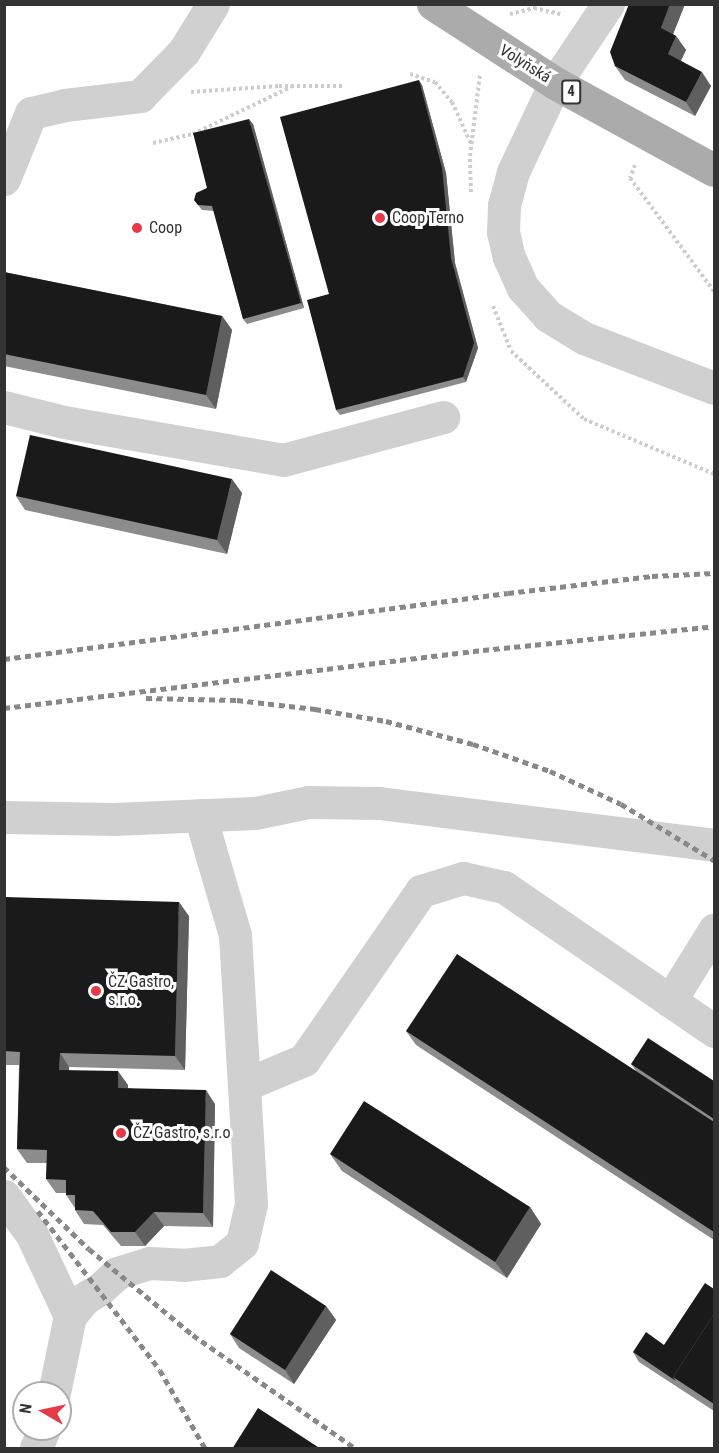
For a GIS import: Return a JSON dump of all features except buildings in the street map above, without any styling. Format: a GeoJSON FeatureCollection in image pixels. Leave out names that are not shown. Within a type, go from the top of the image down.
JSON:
{"type":"FeatureCollection","features":[{"type":"Feature","properties":{"kind":"main road","name":"Volyňská"},"geometry":{"type":"LineString","coordinates":[[433,4],[555,83],[714,170]]}},
{"type":"Feature","properties":{"kind":"street"},"geometry":{"type":"LineString","coordinates":[[4,179],[18,110],[140,96],[184,51],[213,4]]}},
{"type":"Feature","properties":{"kind":"street"},"geometry":{"type":"LineString","coordinates":[[602,15],[555,83],[513,172],[504,205],[503,232],[509,257],[523,288],[548,316],[584,338],[714,388]]}},
{"type":"Feature","properties":{"kind":"street"},"geometry":{"type":"LineString","coordinates":[[4,407],[64,422],[283,460],[443,417]]}},
{"type":"Feature","properties":{"kind":"street"},"geometry":{"type":"LineString","coordinates":[[4,817],[114,819],[255,813],[308,802],[379,804],[714,845]]}},
{"type":"Feature","properties":{"kind":"street"},"geometry":{"type":"LineString","coordinates":[[56,1381],[70,1316],[85,1298],[100,1289],[117,1273],[149,1263],[183,1265],[220,1261],[242,1243],[251,1204],[235,935],[200,816]]}},
{"type":"Feature","properties":{"kind":"street"},"geometry":{"type":"LineString","coordinates":[[244,1085],[304,1060],[421,891],[463,878],[504,887],[714,1031]]}},
{"type":"Feature","properties":{"kind":"street"},"geometry":{"type":"LineString","coordinates":[[670,1001],[714,930]]}},
{"type":"Feature","properties":{"kind":"street"},"geometry":{"type":"LineString","coordinates":[[4,1196],[32,1235],[70,1316]]}},
{"type":"Feature","properties":{"kind":"path"},"geometry":{"type":"LineString","coordinates":[[500,16],[534,8],[575,16],[602,15]]}},
{"type":"Feature","properties":{"kind":"path"},"geometry":{"type":"LineString","coordinates":[[410,74],[435,82],[452,102],[472,147]]}},
{"type":"Feature","properties":{"kind":"path"},"geometry":{"type":"LineString","coordinates":[[140,96],[294,86],[342,86]]}},
{"type":"Feature","properties":{"kind":"path"},"geometry":{"type":"LineString","coordinates":[[153,143],[193,134],[294,86]]}},
{"type":"Feature","properties":{"kind":"path"},"geometry":{"type":"LineString","coordinates":[[647,135],[630,178],[714,291]]}},
{"type":"Feature","properties":{"kind":"railway"},"geometry":{"type":"LineString","coordinates":[[4,659],[508,593],[652,576],[714,573]]}},
{"type":"Feature","properties":{"kind":"railway"},"geometry":{"type":"LineString","coordinates":[[4,708],[483,650],[714,626]]}},
{"type":"Feature","properties":{"kind":"railway"},"geometry":{"type":"LineString","coordinates":[[146,698],[237,700],[315,709],[386,721],[473,744],[550,771],[621,804],[714,860]]}},
{"type":"Feature","properties":{"kind":"railway"},"geometry":{"type":"LineString","coordinates":[[4,1167],[89,1249],[193,1335],[355,1448]]}},
{"type":"Feature","properties":{"kind":"railway"},"geometry":{"type":"LineString","coordinates":[[38,1211],[160,1370],[205,1448]]}},
{"type":"Feature","properties":{"kind":"place","name":"Coop Terno"},"geometry":{"type":"Point","coordinates":[380,218]}},
{"type":"Feature","properties":{"kind":"place","name":"Coop"},"geometry":{"type":"Point","coordinates":[137,228]}},
{"type":"Feature","properties":{"kind":"place","name":"ČZ Gastro, s.r.o."},"geometry":{"type":"Point","coordinates":[96,991]}},
{"type":"Feature","properties":{"kind":"place","name":"ČZ Gastro, s.r.o"},"geometry":{"type":"Point","coordinates":[121,1133]}}]}
